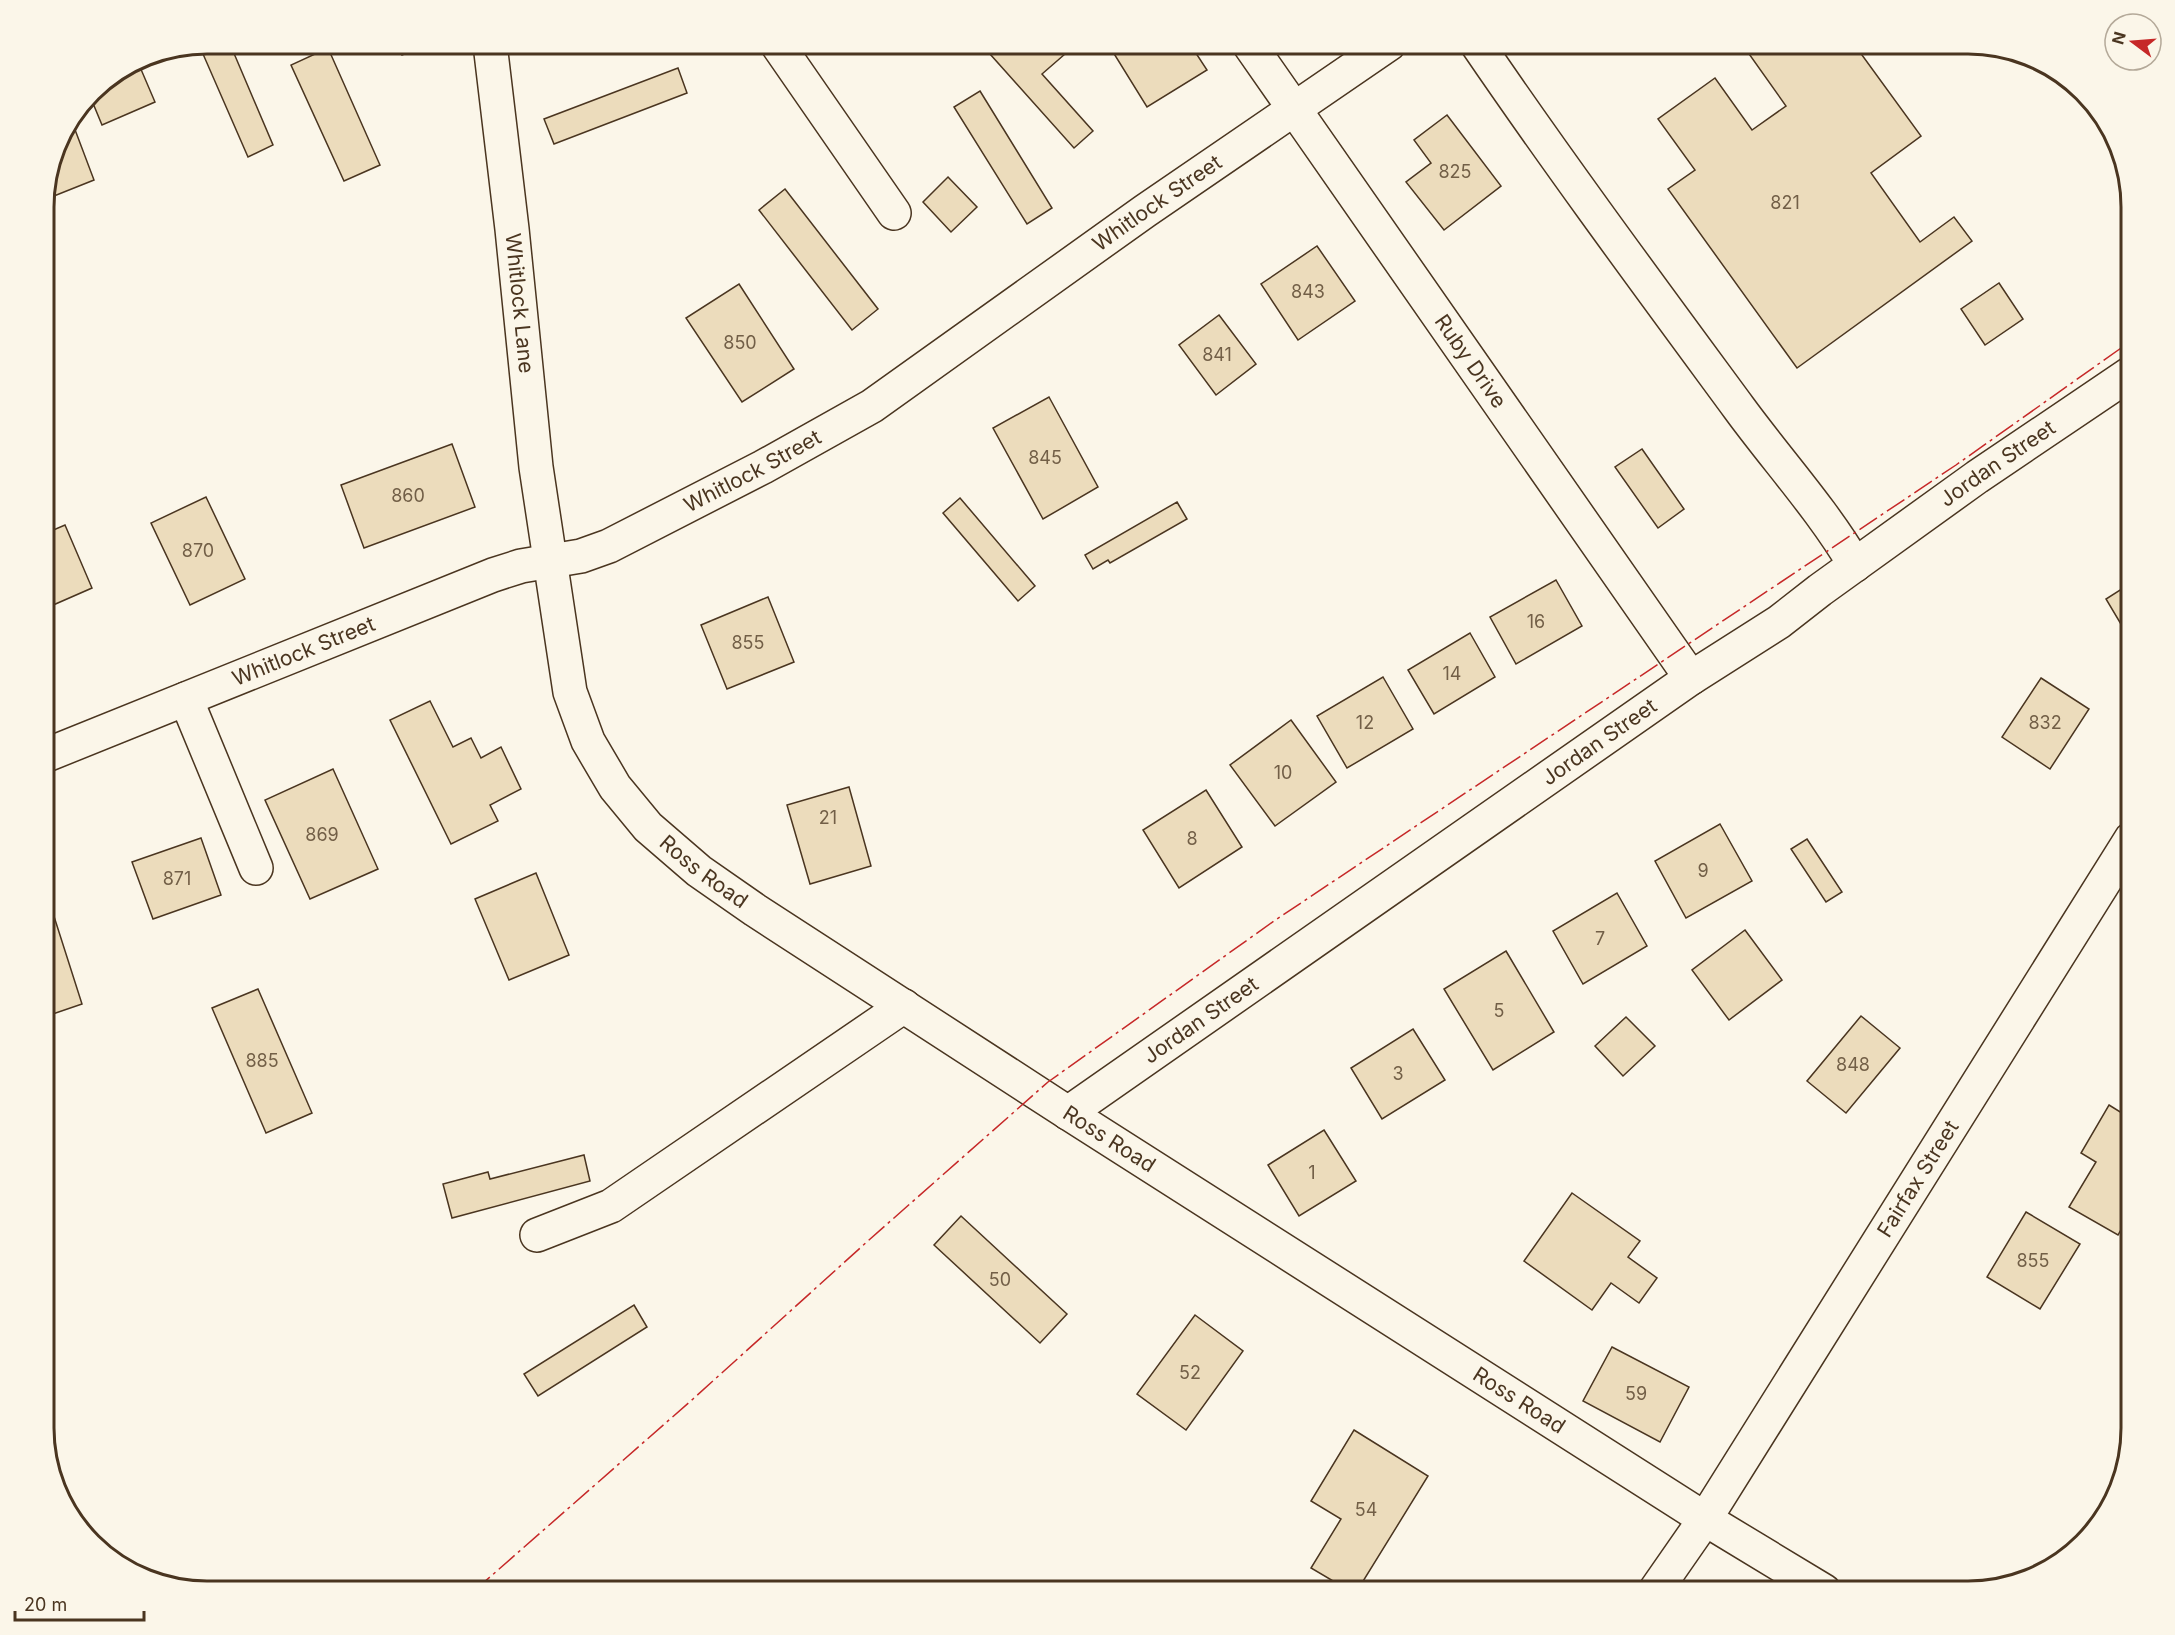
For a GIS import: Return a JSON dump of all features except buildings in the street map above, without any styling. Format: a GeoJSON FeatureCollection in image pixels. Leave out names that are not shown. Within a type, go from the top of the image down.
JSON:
{"type":"FeatureCollection","features":[{"type":"Feature","properties":{"kind":"street","name":"Whitlock Lane"},"geometry":{"type":"LineString","coordinates":[[491,54],[512,228],[536,468],[550,562]]}},
{"type":"Feature","properties":{"kind":"street"},"geometry":{"type":"LineString","coordinates":[[784,54],[894,213]]}},
{"type":"Feature","properties":{"kind":"street","name":"Ruby Drive"},"geometry":{"type":"LineString","coordinates":[[1256,54],[1691,678]]}},
{"type":"Feature","properties":{"kind":"street","name":"Whitlock Street"},"geometry":{"type":"LineString","coordinates":[[54,752],[493,575],[521,566],[581,556],[609,546],[763,467],[872,406],[1145,211],[1374,54]]}},
{"type":"Feature","properties":{"kind":"street"},"geometry":{"type":"LineString","coordinates":[[1484,54],[1546,146],[1742,412],[1839,536],[1855,564]]}},
{"type":"Feature","properties":{"kind":"street","name":"Jordan Street"},"geometry":{"type":"LineString","coordinates":[[1068,1113],[1691,678],[1779,622],[1855,564],[1977,477],[2121,380]]}},
{"type":"Feature","properties":{"kind":"street","name":"Ross Road"},"geometry":{"type":"LineString","coordinates":[[550,562],[570,692],[588,741],[615,787],[648,827],[699,871],[755,910],[1068,1113],[1806,1581]]}},
{"type":"Feature","properties":{"kind":"street"},"geometry":{"type":"LineString","coordinates":[[186,699],[256,868]]}},
{"type":"Feature","properties":{"kind":"street","name":"Fairfax Street"},"geometry":{"type":"LineString","coordinates":[[1663,1581],[1705,1519],[2121,857]]}},
{"type":"Feature","properties":{"kind":"street"},"geometry":{"type":"LineString","coordinates":[[537,1235],[611,1206],[904,1006]]}},
{"type":"Feature","properties":{"kind":"power"},"geometry":{"type":"LineString","coordinates":[[485,1581],[1048,1082],[1274,921],[1956,465],[2121,348]]}}]}
